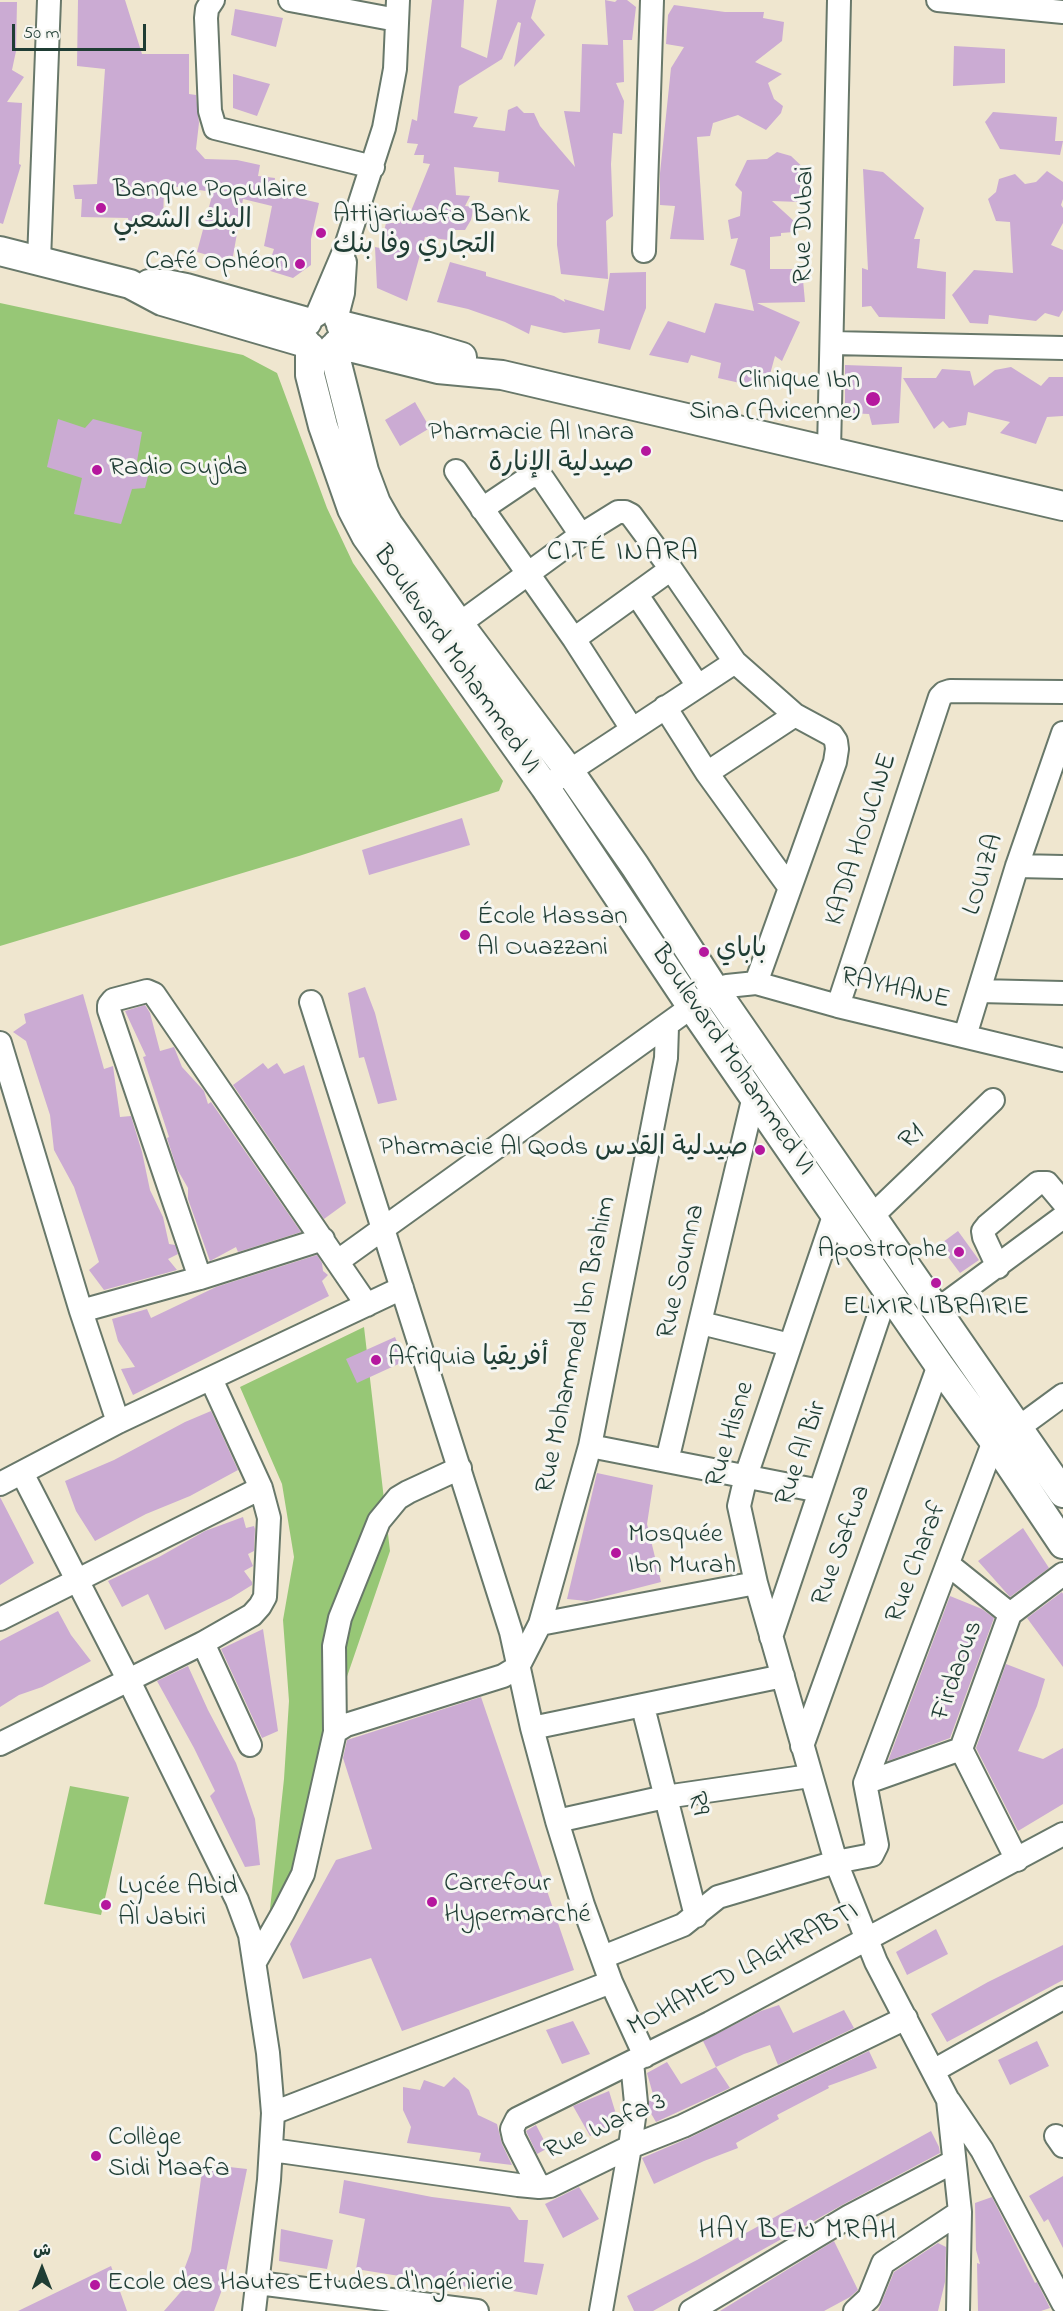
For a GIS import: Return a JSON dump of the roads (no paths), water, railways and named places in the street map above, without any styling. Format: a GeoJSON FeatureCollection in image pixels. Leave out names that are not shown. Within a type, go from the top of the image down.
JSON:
{"type":"FeatureCollection","features":[{"type":"Feature","properties":{"kind":"main road"},"geometry":{"type":"LineString","coordinates":[[0,251],[130,284],[166,284],[186,288],[323,333],[453,354],[502,375],[829,450],[1063,507]]}},
{"type":"Feature","properties":{"kind":"main road","name":"Boulevard Mohammed VI"},"geometry":{"type":"LineString","coordinates":[[323,333],[362,463],[376,503],[388,524],[459,624],[569,771],[635,866],[715,990],[937,1310],[1063,1545]]}},
{"type":"Feature","properties":{"kind":"main road","name":"Boulevard Mohammed VI"},"geometry":{"type":"LineString","coordinates":[[323,333],[310,375],[323,426],[352,509],[361,527],[434,634],[545,787],[692,1007],[939,1365],[1063,1493]]}},
{"type":"Feature","properties":{"kind":"street"},"geometry":{"type":"LineString","coordinates":[[39,260],[49,0]]}},
{"type":"Feature","properties":{"kind":"street"},"geometry":{"type":"LineString","coordinates":[[213,0],[207,9],[206,18],[210,111],[215,128],[373,166]]}},
{"type":"Feature","properties":{"kind":"street"},"geometry":{"type":"LineString","coordinates":[[290,0],[398,10]]}},
{"type":"Feature","properties":{"kind":"street"},"geometry":{"type":"LineString","coordinates":[[644,251],[652,0]]}},
{"type":"Feature","properties":{"kind":"street","name":"Rue Dubai"},"geometry":{"type":"LineString","coordinates":[[829,450],[839,0]]}},
{"type":"Feature","properties":{"kind":"street"},"geometry":{"type":"LineString","coordinates":[[938,0],[1063,12]]}},
{"type":"Feature","properties":{"kind":"street","name":"Boulevard Mohammed VI"},"geometry":{"type":"LineString","coordinates":[[323,333],[344,282],[345,249],[373,166],[392,94],[398,10]]}},
{"type":"Feature","properties":{"kind":"street"},"geometry":{"type":"LineString","coordinates":[[832,343],[1063,348]]}},
{"type":"Feature","properties":{"kind":"street"},"geometry":{"type":"LineString","coordinates":[[456,471],[574,639],[632,729]]}},
{"type":"Feature","properties":{"kind":"street"},"geometry":{"type":"LineString","coordinates":[[482,509],[535,475],[543,479],[581,535]]}},
{"type":"Feature","properties":{"kind":"street"},"geometry":{"type":"LineString","coordinates":[[459,624],[581,535],[618,512],[625,512],[631,515],[671,569],[735,662],[795,715],[832,735],[837,749],[835,762],[756,983]]}},
{"type":"Feature","properties":{"kind":"street"},"geometry":{"type":"LineString","coordinates":[[574,639],[671,569]]}},
{"type":"Feature","properties":{"kind":"street"},"geometry":{"type":"LineString","coordinates":[[637,595],[698,686]]}},
{"type":"Feature","properties":{"kind":"street"},"geometry":{"type":"LineString","coordinates":[[545,787],[735,662]]}},
{"type":"Feature","properties":{"kind":"street","name":"KADA HOUCINE"},"geometry":{"type":"LineString","coordinates":[[838,1006],[940,697],[950,691],[1063,692]]}},
{"type":"Feature","properties":{"kind":"street"},"geometry":{"type":"LineString","coordinates":[[665,707],[707,773],[790,888]]}},
{"type":"Feature","properties":{"kind":"street"},"geometry":{"type":"LineString","coordinates":[[707,773],[795,715]]}},
{"type":"Feature","properties":{"kind":"street","name":"LOUIZA"},"geometry":{"type":"LineString","coordinates":[[965,1036],[1017,866],[1056,771],[1063,733]]}},
{"type":"Feature","properties":{"kind":"street"},"geometry":{"type":"LineString","coordinates":[[1017,866],[1063,867]]}},
{"type":"Feature","properties":{"kind":"street","name":"RAYHANE"},"geometry":{"type":"LineString","coordinates":[[715,990],[736,983],[756,983],[838,1006],[1063,1060]]}},
{"type":"Feature","properties":{"kind":"street"},"geometry":{"type":"LineString","coordinates":[[338,1261],[667,1027],[715,990]]}},
{"type":"Feature","properties":{"kind":"street"},"geometry":{"type":"LineString","coordinates":[[200,1278],[109,1010],[112,1000],[147,991],[154,994],[367,1305]]}},
{"type":"Feature","properties":{"kind":"street"},"geometry":{"type":"LineString","coordinates":[[979,991],[1063,993]]}},
{"type":"Feature","properties":{"kind":"street"},"geometry":{"type":"LineString","coordinates":[[311,1002],[511,1632],[532,1728],[557,1821],[583,1905],[638,2059],[636,2103],[630,2147],[600,2311]]}},
{"type":"Feature","properties":{"kind":"street","name":"Rue Mohammed Ibn Brahim"},"geometry":{"type":"LineString","coordinates":[[518,1667],[540,1624],[590,1446],[666,1058],[667,1027]]}},
{"type":"Feature","properties":{"kind":"street"},"geometry":{"type":"LineString","coordinates":[[0,1043],[81,1311],[118,1422]]}},
{"type":"Feature","properties":{"kind":"street","name":"Rue Sounna"},"geometry":{"type":"LineString","coordinates":[[667,1461],[754,1096]]}},
{"type":"Feature","properties":{"kind":"street","name":"R1"},"geometry":{"type":"LineString","coordinates":[[871,1217],[993,1100]]}},
{"type":"Feature","properties":{"kind":"street"},"geometry":{"type":"LineString","coordinates":[[998,1267],[984,1237],[987,1226],[1038,1183],[1047,1183],[1063,1202]]}},
{"type":"Feature","properties":{"kind":"street","name":"Rue Hisne"},"geometry":{"type":"LineString","coordinates":[[783,1677],[756,1583],[740,1506],[747,1476],[835,1213]]}},
{"type":"Feature","properties":{"kind":"street"},"geometry":{"type":"LineString","coordinates":[[937,1310],[1063,1217]]}},
{"type":"Feature","properties":{"kind":"street"},"geometry":{"type":"LineString","coordinates":[[81,1311],[200,1278],[323,1239]]}},
{"type":"Feature","properties":{"kind":"street"},"geometry":{"type":"LineString","coordinates":[[0,1484],[118,1422],[402,1288]]}},
{"type":"Feature","properties":{"kind":"street","name":"Rue Al Bir"},"geometry":{"type":"LineString","coordinates":[[771,1637],[888,1289]]}},
{"type":"Feature","properties":{"kind":"street"},"geometry":{"type":"LineString","coordinates":[[701,1323],[790,1345]]}},
{"type":"Feature","properties":{"kind":"street","name":"Rue Safwa"},"geometry":{"type":"LineString","coordinates":[[802,1746],[939,1365]]}},
{"type":"Feature","properties":{"kind":"street"},"geometry":{"type":"LineString","coordinates":[[0,1744],[203,1643],[252,1615],[260,1606],[265,1596],[269,1518],[261,1488],[211,1379]]}},
{"type":"Feature","properties":{"kind":"street"},"geometry":{"type":"LineString","coordinates":[[1006,1435],[1063,1395]]}},
{"type":"Feature","properties":{"kind":"street","name":"Rue Charaf"},"geometry":{"type":"LineString","coordinates":[[865,1783],[949,1565],[1006,1435]]}},
{"type":"Feature","properties":{"kind":"street"},"geometry":{"type":"LineString","coordinates":[[590,1446],[820,1491]]}},
{"type":"Feature","properties":{"kind":"street"},"geometry":{"type":"LineString","coordinates":[[255,1962],[284,1913],[303,1874],[335,1732],[334,1646],[340,1618],[379,1521],[398,1498],[459,1468]]}},
{"type":"Feature","properties":{"kind":"street"},"geometry":{"type":"LineString","coordinates":[[22,1473],[129,1681],[237,1900],[250,1935],[268,2053],[273,2114],[272,2150],[254,2311]]}},
{"type":"Feature","properties":{"kind":"street"},"geometry":{"type":"LineString","coordinates":[[0,1619],[261,1488]]}},
{"type":"Feature","properties":{"kind":"street"},"geometry":{"type":"LineString","coordinates":[[949,1565],[1010,1614]]}},
{"type":"Feature","properties":{"kind":"street","name":"Firdaous"},"geometry":{"type":"LineString","coordinates":[[865,1783],[961,1749],[1010,1614],[1063,1574]]}},
{"type":"Feature","properties":{"kind":"street"},"geometry":{"type":"LineString","coordinates":[[540,1624],[756,1583]]}},
{"type":"Feature","properties":{"kind":"street"},"geometry":{"type":"LineString","coordinates":[[203,1643],[250,1745]]}},
{"type":"Feature","properties":{"kind":"street"},"geometry":{"type":"LineString","coordinates":[[335,1732],[346,1725],[503,1676],[518,1667]]}},
{"type":"Feature","properties":{"kind":"street"},"geometry":{"type":"LineString","coordinates":[[532,1728],[783,1677],[836,1862],[867,1940],[948,2100],[982,2150],[1063,2303]]}},
{"type":"Feature","properties":{"kind":"street","name":"R9"},"geometry":{"type":"LineString","coordinates":[[643,1707],[696,1916]]}},
{"type":"Feature","properties":{"kind":"street"},"geometry":{"type":"LineString","coordinates":[[961,1749],[1017,1860]]}},
{"type":"Feature","properties":{"kind":"street"},"geometry":{"type":"LineString","coordinates":[[557,1821],[665,1797],[810,1776]]}},
{"type":"Feature","properties":{"kind":"street"},"geometry":{"type":"LineString","coordinates":[[603,1957],[676,1929],[718,1897],[836,1862],[872,1855],[878,1845],[865,1783]]}},
{"type":"Feature","properties":{"kind":"street","name":"MOHAMED LAGHRABTI"},"geometry":{"type":"LineString","coordinates":[[539,2187],[514,2138],[512,2129],[517,2118],[638,2059],[867,1940],[1063,1834]]}},
{"type":"Feature","properties":{"kind":"street"},"geometry":{"type":"LineString","coordinates":[[273,2114],[611,1982]]}},
{"type":"Feature","properties":{"kind":"street"},"geometry":{"type":"LineString","coordinates":[[933,2071],[1063,1998]]}},
{"type":"Feature","properties":{"kind":"street","name":"Rue Wafa 3"},"geometry":{"type":"LineString","coordinates":[[272,2150],[539,2187],[558,2183],[630,2147],[683,2126],[906,2018]]}},
{"type":"Feature","properties":{"kind":"street"},"geometry":{"type":"LineString","coordinates":[[948,2100],[960,2212],[958,2311]]}},
{"type":"Feature","properties":{"kind":"street"},"geometry":{"type":"LineString","coordinates":[[692,2311],[850,2217],[953,2163]]}},
{"type":"Feature","properties":{"kind":"street"},"geometry":{"type":"LineString","coordinates":[[865,2307],[883,2263],[960,2212]]}},
{"type":"Feature","properties":{"kind":"street"},"geometry":{"type":"LineString","coordinates":[[258,2283],[477,2311]]}},
{"type":"Feature","properties":{"kind":"place","name":"Banque Populaire البنك الشعبي"},"geometry":{"type":"Point","coordinates":[101,208]}},
{"type":"Feature","properties":{"kind":"place","name":"Attijariwafa Bank التجاري وفا بنك"},"geometry":{"type":"Point","coordinates":[321,233]}},
{"type":"Feature","properties":{"kind":"place","name":"Café Ophéon"},"geometry":{"type":"Point","coordinates":[300,264]}},
{"type":"Feature","properties":{"kind":"place","name":"Clinique Ibn Sina (Avicenne)"},"geometry":{"type":"Point","coordinates":[873,399]}},
{"type":"Feature","properties":{"kind":"place","name":"Pharmacie Al Inara صيدلية الإنارة"},"geometry":{"type":"Point","coordinates":[646,451]}},
{"type":"Feature","properties":{"kind":"place","name":"Radio Oujda"},"geometry":{"type":"Point","coordinates":[97,470]}},
{"type":"Feature","properties":{"kind":"place","name":"École Hassan Al Ouazzani"},"geometry":{"type":"Point","coordinates":[465,935]}},
{"type":"Feature","properties":{"kind":"place","name":"باباي"},"geometry":{"type":"Point","coordinates":[704,952]}},
{"type":"Feature","properties":{"kind":"place","name":"Pharmacie Al Qods صيدلية القدس"},"geometry":{"type":"Point","coordinates":[760,1150]}},
{"type":"Feature","properties":{"kind":"place","name":"Apostrophe"},"geometry":{"type":"Point","coordinates":[959,1252]}},
{"type":"Feature","properties":{"kind":"place","name":"ELIXIR LIBRAIRIE"},"geometry":{"type":"Point","coordinates":[936,1283]}},
{"type":"Feature","properties":{"kind":"place","name":"Afriquia أفريقيا"},"geometry":{"type":"Point","coordinates":[376,1360]}},
{"type":"Feature","properties":{"kind":"place","name":"Mosquée Ibn Murah"},"geometry":{"type":"Point","coordinates":[616,1553]}},
{"type":"Feature","properties":{"kind":"place","name":"Carrefour Hypermarché"},"geometry":{"type":"Point","coordinates":[432,1902]}},
{"type":"Feature","properties":{"kind":"place","name":"Lycée Abid Al Jabiri"},"geometry":{"type":"Point","coordinates":[106,1905]}},
{"type":"Feature","properties":{"kind":"place","name":"Collège Sidi Maafa"},"geometry":{"type":"Point","coordinates":[96,2156]}},
{"type":"Feature","properties":{"kind":"place","name":"Ecole des Hautes Etudes d'Ingénierie"},"geometry":{"type":"Point","coordinates":[95,2285]}},
{"type":"Feature","properties":{"kind":"district","name":"CITÉ INARA"},"geometry":{"type":"Point","coordinates":[623,554]}},
{"type":"Feature","properties":{"kind":"district","name":"HAY BEN MRAH"},"geometry":{"type":"Point","coordinates":[798,2232]}}]}
